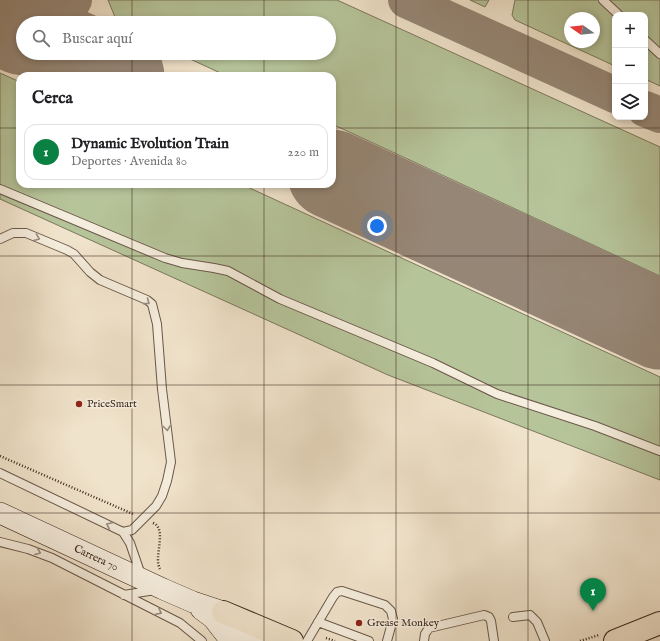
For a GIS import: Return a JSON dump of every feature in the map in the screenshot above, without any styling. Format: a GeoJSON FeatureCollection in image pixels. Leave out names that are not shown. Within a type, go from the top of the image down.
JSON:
{"type":"FeatureCollection","features":[{"type":"Feature","properties":{"kind":"main road","name":"Carrera 70"},"geometry":{"type":"LineString","coordinates":[[0,513],[163,589],[193,602],[223,612],[238,622],[255,641]]}},
{"type":"Feature","properties":{"kind":"main road","name":"Carrera 70"},"geometry":{"type":"LineString","coordinates":[[193,602],[214,618],[231,641]]}},
{"type":"Feature","properties":{"kind":"main road"},"geometry":{"type":"LineString","coordinates":[[223,612],[292,641]]}},
{"type":"Feature","properties":{"kind":"main road"},"geometry":{"type":"LineString","coordinates":[[615,641],[660,624]]}},
{"type":"Feature","properties":{"kind":"lane"},"geometry":{"type":"LineString","coordinates":[[603,0],[615,12]]}},
{"type":"Feature","properties":{"kind":"lane"},"geometry":{"type":"LineString","coordinates":[[648,43],[660,54]]}},
{"type":"Feature","properties":{"kind":"lane"},"geometry":{"type":"LineString","coordinates":[[0,188],[165,258],[182,263],[228,271],[280,299],[433,363],[497,394],[595,426],[660,451]]}},
{"type":"Feature","properties":{"kind":"lane"},"geometry":{"type":"LineString","coordinates":[[0,239],[13,233],[26,233],[67,250],[74,254],[90,272],[100,280],[147,300],[152,304],[157,324],[162,390],[171,462],[162,496],[156,506],[132,530],[123,532]]}},
{"type":"Feature","properties":{"kind":"lane"},"geometry":{"type":"LineString","coordinates":[[0,473],[123,532],[130,543],[142,579]]}},
{"type":"Feature","properties":{"kind":"lane"},"geometry":{"type":"LineString","coordinates":[[0,542],[39,552],[180,623],[202,641]]}},
{"type":"Feature","properties":{"kind":"lane"},"geometry":{"type":"LineString","coordinates":[[124,595],[163,589]]}},
{"type":"Feature","properties":{"kind":"lane"},"geometry":{"type":"LineString","coordinates":[[307,641],[333,597],[337,592],[342,591],[385,605],[391,611],[393,619],[387,641]]}},
{"type":"Feature","properties":{"kind":"lane"},"geometry":{"type":"LineString","coordinates":[[424,641],[425,634],[429,628],[484,615],[496,621],[494,641]]}},
{"type":"Feature","properties":{"kind":"lane"},"geometry":{"type":"LineString","coordinates":[[513,617],[530,615],[538,622],[545,641]]}},
{"type":"Feature","properties":{"kind":"lane"},"geometry":{"type":"LineString","coordinates":[[318,622],[369,641]]}},
{"type":"Feature","properties":{"kind":"path"},"geometry":{"type":"LineString","coordinates":[[0,456],[156,524],[159,528]]}},
{"type":"Feature","properties":{"kind":"green space"},"geometry":{"type":"Polygon","coordinates":[[[108,0],[337,0],[660,147],[660,276],[336,126],[336,72],[218,72],[192,60],[336,60],[336,16],[115,16],[108,0]]]}},
{"type":"Feature","properties":{"kind":"green space"},"geometry":{"type":"Polygon","coordinates":[[[470,0],[489,0],[485,7],[470,0]]]}},
{"type":"Feature","properties":{"kind":"green space"},"geometry":{"type":"Polygon","coordinates":[[[515,0],[599,0],[612,12],[612,65],[576,48],[600,48],[600,12],[564,12],[564,43],[515,20],[512,15],[515,0]]]}},
{"type":"Feature","properties":{"kind":"green space"},"geometry":{"type":"Polygon","coordinates":[[[607,0],[660,0],[660,49],[648,38],[648,12],[620,12],[607,0]]]}},
{"type":"Feature","properties":{"kind":"green space"},"geometry":{"type":"Polygon","coordinates":[[[648,45],[660,56],[660,86],[648,80],[648,45]]]}},
{"type":"Feature","properties":{"kind":"green space"},"geometry":{"type":"Polygon","coordinates":[[[0,73],[16,80],[16,188],[250,188],[660,377],[660,448],[466,383],[489,395],[577,422],[660,454],[660,480],[388,375],[0,199],[0,73]]]}},
{"type":"Feature","properties":{"kind":"taxiway"},"geometry":{"type":"LineString","coordinates":[[65,16],[74,0]]}},
{"type":"Feature","properties":{"kind":"taxiway"},"geometry":{"type":"LineString","coordinates":[[406,0],[612,94]]}},
{"type":"Feature","properties":{"kind":"taxiway"},"geometry":{"type":"LineString","coordinates":[[648,110],[660,115]]}},
{"type":"Feature","properties":{"kind":"runway"},"geometry":{"type":"LineString","coordinates":[[0,21],[16,28]]}},
{"type":"Feature","properties":{"kind":"runway"},"geometry":{"type":"LineString","coordinates":[[85,60],[111,72]]}},
{"type":"Feature","properties":{"kind":"runway"},"geometry":{"type":"LineString","coordinates":[[336,176],[660,325]]}},
{"type":"Feature","properties":{"kind":"place","name":"PriceSmart"},"geometry":{"type":"Point","coordinates":[79,404]}},
{"type":"Feature","properties":{"kind":"place","name":"Dynamic Evolution Train"},"geometry":{"type":"Point","coordinates":[593,611]}},
{"type":"Feature","properties":{"kind":"place","name":"Grease Monkey"},"geometry":{"type":"Point","coordinates":[359,623]}}]}
